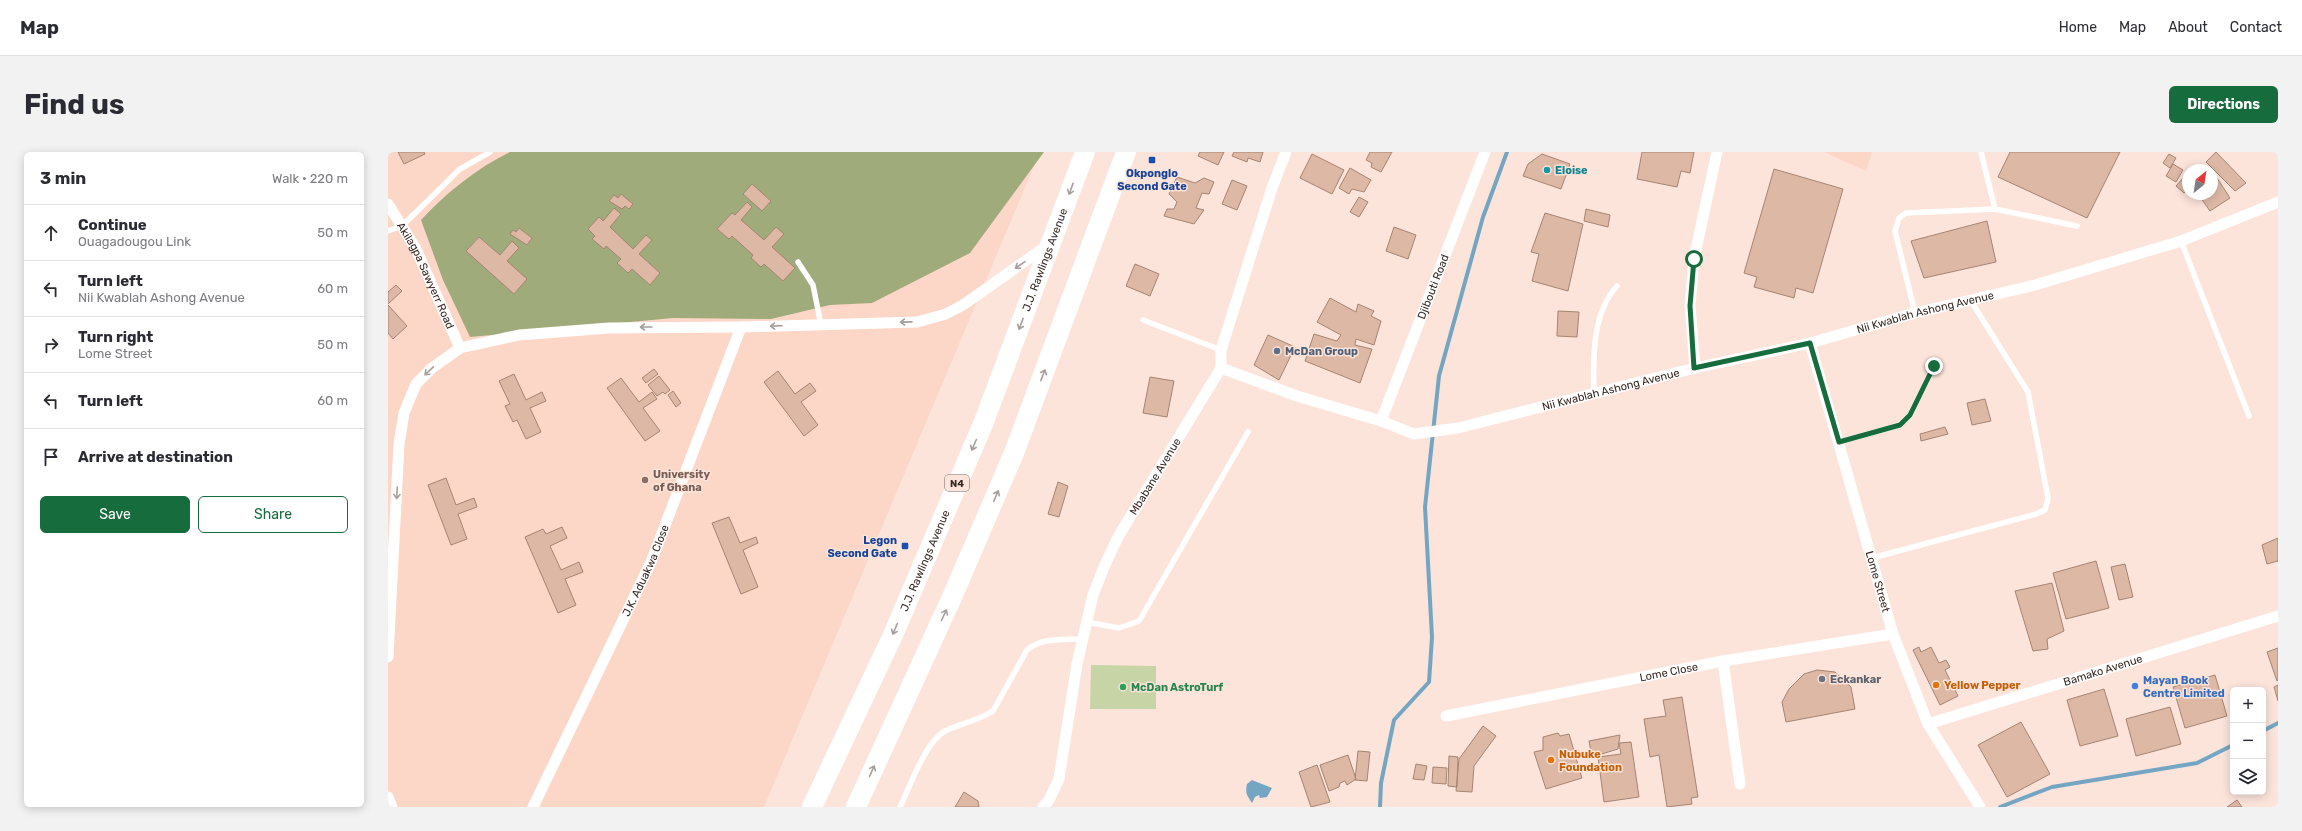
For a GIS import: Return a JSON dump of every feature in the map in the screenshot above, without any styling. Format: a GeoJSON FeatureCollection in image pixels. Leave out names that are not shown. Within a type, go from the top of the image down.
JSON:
{"type":"FeatureCollection","features":[{"type":"Feature","properties":{"kind":"highway","name":"J.J. Rawlings Avenue"},"geometry":{"type":"LineString","coordinates":[[812,807],[893,635],[983,424],[1085,152]]}},
{"type":"Feature","properties":{"kind":"highway"},"geometry":{"type":"LineString","coordinates":[[856,807],[953,595],[1014,453],[1126,152]]}},
{"type":"Feature","properties":{"kind":"street"},"geometry":{"type":"LineString","coordinates":[[1221,368],[1221,350],[1272,188],[1286,152]]}},
{"type":"Feature","properties":{"kind":"street","name":"Djibouti Road"},"geometry":{"type":"LineString","coordinates":[[1381,421],[1485,152]]}},
{"type":"Feature","properties":{"kind":"street"},"geometry":{"type":"LineString","coordinates":[[1694,368],[1690,306],[1694,259],[1717,152]]}},
{"type":"Feature","properties":{"kind":"street","name":"Nii Kwablah Ashong Avenue"},"geometry":{"type":"LineString","coordinates":[[1221,368],[1297,396],[1381,421],[1414,434],[1458,428],[1694,368],[1810,343],[1915,313],[2034,285],[2181,241],[2278,202]]}},
{"type":"Feature","properties":{"kind":"street","name":"Akilagpa Sawyerr Road"},"geometry":{"type":"LineString","coordinates":[[388,204],[416,249],[460,348]]}},
{"type":"Feature","properties":{"kind":"street"},"geometry":{"type":"LineString","coordinates":[[388,657],[399,444],[404,413],[416,384],[432,368],[460,348],[519,335],[602,328],[740,327],[917,322],[946,314],[963,305],[1052,243]]}},
{"type":"Feature","properties":{"kind":"street","name":"J.K. Aduakwa Close"},"geometry":{"type":"LineString","coordinates":[[533,807],[651,562],[740,327]]}},
{"type":"Feature","properties":{"kind":"street","name":"Lome Street"},"geometry":{"type":"LineString","coordinates":[[1810,343],[1893,634],[1928,724],[1980,807]]}},
{"type":"Feature","properties":{"kind":"street","name":"Mbabane Avenue"},"geometry":{"type":"LineString","coordinates":[[1042,807],[1049,800],[1059,779],[1086,622],[1093,595],[1118,536],[1221,368]]}},
{"type":"Feature","properties":{"kind":"street","name":"Bamako Avenue"},"geometry":{"type":"LineString","coordinates":[[1928,724],[2278,616]]}},
{"type":"Feature","properties":{"kind":"street","name":"Lome Close"},"geometry":{"type":"LineString","coordinates":[[1446,716],[1723,661],[1893,634]]}},
{"type":"Feature","properties":{"kind":"street"},"geometry":{"type":"LineString","coordinates":[[1723,661],[1740,784]]}},
{"type":"Feature","properties":{"kind":"street"},"geometry":{"type":"LineString","coordinates":[[388,797],[392,807]]}},
{"type":"Feature","properties":{"kind":"lane"},"geometry":{"type":"LineString","coordinates":[[388,231],[402,226],[460,168],[490,152]]}},
{"type":"Feature","properties":{"kind":"lane"},"geometry":{"type":"LineString","coordinates":[[1981,152],[1995,209]]}},
{"type":"Feature","properties":{"kind":"lane"},"geometry":{"type":"LineString","coordinates":[[1915,313],[1895,231],[1899,218],[1906,213],[1995,209],[2077,226]]}},
{"type":"Feature","properties":{"kind":"lane"},"geometry":{"type":"LineString","coordinates":[[2181,241],[2249,416]]}},
{"type":"Feature","properties":{"kind":"lane"},"geometry":{"type":"LineString","coordinates":[[798,262],[813,284],[821,325]]}},
{"type":"Feature","properties":{"kind":"lane"},"geometry":{"type":"LineString","coordinates":[[1594,393],[1593,358],[1600,320],[1609,295],[1617,286]]}},
{"type":"Feature","properties":{"kind":"lane"},"geometry":{"type":"LineString","coordinates":[[1872,558],[2036,514],[2045,510],[2048,498],[2028,392],[1971,301]]}},
{"type":"Feature","properties":{"kind":"lane"},"geometry":{"type":"LineString","coordinates":[[1142,320],[1221,350]]}},
{"type":"Feature","properties":{"kind":"lane"},"geometry":{"type":"LineString","coordinates":[[1839,442],[1900,425],[1910,415],[1934,366]]}},
{"type":"Feature","properties":{"kind":"lane"},"geometry":{"type":"LineString","coordinates":[[1086,622],[1119,628],[1139,621],[1248,432]]}},
{"type":"Feature","properties":{"kind":"lane"},"geometry":{"type":"LineString","coordinates":[[900,807],[934,740],[944,732],[985,717],[994,711],[1027,650],[1036,643],[1045,641],[1083,639]]}},
{"type":"Feature","properties":{"kind":"shaded area","name":"University of Ghana"},"geometry":{"type":"Polygon","coordinates":[[[388,152],[1040,152],[764,807],[388,807],[388,152]]]}},
{"type":"Feature","properties":{"kind":"shaded area"},"geometry":{"type":"Polygon","coordinates":[[[1824,152],[1872,152],[1866,171],[1824,152]]]}},
{"type":"Feature","properties":{"kind":"green space"},"geometry":{"type":"Polygon","coordinates":[[[510,152],[1044,152],[970,253],[872,303],[830,305],[771,319],[673,318],[470,337],[443,280],[421,220],[462,182],[498,158],[510,152]]]}},
{"type":"Feature","properties":{"kind":"green space","name":"McDan AstroTurf"},"geometry":{"type":"Polygon","coordinates":[[[1091,665],[1156,666],[1156,709],[1090,709],[1091,665]]]}},
{"type":"Feature","properties":{"kind":"water"},"geometry":{"type":"Polygon","coordinates":[[[1252,780],[1272,788],[1267,797],[1260,798],[1259,795],[1255,797],[1252,803],[1246,790],[1247,784],[1252,780]]]}},
{"type":"Feature","properties":{"kind":"building"},"geometry":{"type":"Polygon","coordinates":[[[398,152],[424,152],[425,154],[404,164],[398,152]]]}},
{"type":"Feature","properties":{"kind":"building"},"geometry":{"type":"Polygon","coordinates":[[[1200,152],[1224,152],[1218,165],[1198,156],[1200,152]]]}},
{"type":"Feature","properties":{"kind":"building"},"geometry":{"type":"Polygon","coordinates":[[[1234,152],[1263,152],[1260,162],[1248,158],[1247,162],[1232,156],[1234,152]]]}},
{"type":"Feature","properties":{"kind":"building"},"geometry":{"type":"Polygon","coordinates":[[[1370,152],[1392,152],[1381,172],[1371,167],[1372,163],[1366,160],[1370,152]]]}},
{"type":"Feature","properties":{"kind":"building"},"geometry":{"type":"Polygon","coordinates":[[[1642,152],[1694,152],[1690,173],[1681,171],[1677,187],[1637,179],[1642,152]]]}},
{"type":"Feature","properties":{"kind":"building"},"geometry":{"type":"Polygon","coordinates":[[[2010,152],[2120,152],[2087,218],[1998,177],[2010,152]]]}},
{"type":"Feature","properties":{"kind":"building"},"geometry":{"type":"Polygon","coordinates":[[[2216,152],[2246,183],[2235,191],[2218,174],[2218,164],[2208,164],[2206,162],[2216,152]]]}},
{"type":"Feature","properties":{"kind":"building"},"geometry":{"type":"Polygon","coordinates":[[[1312,154],[1344,170],[1332,194],[1300,178],[1312,154]]]}},
{"type":"Feature","properties":{"kind":"building","name":"Eloise"},"geometry":{"type":"Polygon","coordinates":[[[1542,154],[1570,164],[1561,189],[1523,176],[1528,164],[1542,154]]]}},
{"type":"Feature","properties":{"kind":"building"},"geometry":{"type":"Polygon","coordinates":[[[2169,154],[2176,158],[2170,168],[2163,163],[2169,154]]]}},
{"type":"Feature","properties":{"kind":"building"},"geometry":{"type":"Polygon","coordinates":[[[2173,164],[2182,169],[2176,182],[2166,176],[2173,164]]]}},
{"type":"Feature","properties":{"kind":"building"},"geometry":{"type":"Polygon","coordinates":[[[1350,168],[1371,180],[1364,192],[1352,189],[1349,194],[1339,188],[1350,168]]]}},
{"type":"Feature","properties":{"kind":"building"},"geometry":{"type":"Polygon","coordinates":[[[1774,169],[1843,189],[1813,293],[1796,288],[1794,298],[1754,287],[1757,277],[1744,273],[1774,169]]]}},
{"type":"Feature","properties":{"kind":"building"},"geometry":{"type":"Polygon","coordinates":[[[1177,177],[1195,183],[1204,178],[1214,182],[1209,194],[1202,193],[1196,208],[1204,210],[1194,224],[1164,216],[1167,209],[1174,209],[1177,202],[1169,194],[1177,177]]]}},
{"type":"Feature","properties":{"kind":"building"},"geometry":{"type":"Polygon","coordinates":[[[2182,179],[2182,191],[2176,186],[2182,179]]]}},
{"type":"Feature","properties":{"kind":"building"},"geometry":{"type":"Polygon","coordinates":[[[1232,180],[1247,186],[1237,210],[1222,204],[1232,180]]]}},
{"type":"Feature","properties":{"kind":"building"},"geometry":{"type":"Polygon","coordinates":[[[2218,180],[2230,198],[2210,211],[2202,200],[2218,200],[2218,180]]]}},
{"type":"Feature","properties":{"kind":"building"},"geometry":{"type":"Polygon","coordinates":[[[752,184],[771,201],[762,211],[743,194],[752,184]]]}},
{"type":"Feature","properties":{"kind":"building"},"geometry":{"type":"Polygon","coordinates":[[[621,194],[633,204],[629,209],[625,206],[622,209],[609,201],[614,195],[618,198],[621,194]]]}},
{"type":"Feature","properties":{"kind":"building"},"geometry":{"type":"Polygon","coordinates":[[[1359,197],[1368,202],[1359,217],[1350,212],[1359,197]]]}},
{"type":"Feature","properties":{"kind":"building"},"geometry":{"type":"Polygon","coordinates":[[[747,202],[752,207],[741,220],[764,240],[776,227],[784,234],[772,247],[795,268],[783,281],[764,264],[761,267],[751,258],[753,255],[732,236],[729,239],[717,229],[732,213],[735,215],[747,202]]]}},
{"type":"Feature","properties":{"kind":"building"},"geometry":{"type":"Polygon","coordinates":[[[614,208],[621,214],[610,227],[633,249],[646,235],[652,240],[639,254],[660,273],[650,285],[632,269],[628,273],[617,263],[621,259],[606,246],[604,249],[592,239],[595,236],[588,229],[599,217],[603,221],[614,208]]]}},
{"type":"Feature","properties":{"kind":"building"},"geometry":{"type":"Polygon","coordinates":[[[1586,209],[1610,215],[1608,227],[1584,221],[1586,209]]]}},
{"type":"Feature","properties":{"kind":"building"},"geometry":{"type":"Polygon","coordinates":[[[1545,213],[1583,224],[1568,291],[1532,281],[1539,254],[1531,252],[1545,213]]]}},
{"type":"Feature","properties":{"kind":"building"},"geometry":{"type":"Polygon","coordinates":[[[1987,221],[1996,262],[1924,278],[1911,241],[1987,221]]]}},
{"type":"Feature","properties":{"kind":"building"},"geometry":{"type":"Polygon","coordinates":[[[1394,227],[1416,235],[1408,259],[1386,251],[1394,227]]]}},
{"type":"Feature","properties":{"kind":"building"},"geometry":{"type":"Polygon","coordinates":[[[519,228],[532,238],[527,245],[510,234],[513,230],[516,232],[519,228]]]}},
{"type":"Feature","properties":{"kind":"building"},"geometry":{"type":"Polygon","coordinates":[[[479,237],[500,255],[512,241],[519,248],[507,261],[527,279],[514,294],[466,251],[479,237]]]}},
{"type":"Feature","properties":{"kind":"building"},"geometry":{"type":"Polygon","coordinates":[[[1135,264],[1159,274],[1150,296],[1126,286],[1135,264]]]}},
{"type":"Feature","properties":{"kind":"building"},"geometry":{"type":"Polygon","coordinates":[[[396,285],[402,291],[388,304],[388,292],[396,285]]]}},
{"type":"Feature","properties":{"kind":"building"},"geometry":{"type":"Polygon","coordinates":[[[1330,298],[1356,312],[1358,304],[1374,311],[1371,316],[1381,321],[1374,345],[1356,339],[1355,345],[1372,349],[1360,383],[1305,361],[1314,334],[1337,341],[1341,335],[1317,322],[1330,298]]]}},
{"type":"Feature","properties":{"kind":"building"},"geometry":{"type":"Polygon","coordinates":[[[388,305],[407,326],[393,339],[388,333],[388,305]]]}},
{"type":"Feature","properties":{"kind":"building"},"geometry":{"type":"Polygon","coordinates":[[[1558,311],[1579,312],[1577,337],[1557,336],[1558,311]]]}},
{"type":"Feature","properties":{"kind":"building"},"geometry":{"type":"Polygon","coordinates":[[[1268,335],[1295,347],[1279,380],[1254,365],[1268,335]]]}},
{"type":"Feature","properties":{"kind":"building"},"geometry":{"type":"Polygon","coordinates":[[[654,369],[658,374],[646,383],[642,378],[654,369]]]}},
{"type":"Feature","properties":{"kind":"building"},"geometry":{"type":"Polygon","coordinates":[[[778,371],[795,394],[810,383],[816,391],[801,402],[818,425],[804,436],[764,382],[778,371]]]}},
{"type":"Feature","properties":{"kind":"building"},"geometry":{"type":"Polygon","coordinates":[[[514,374],[526,400],[542,392],[546,401],[530,408],[541,432],[526,439],[517,420],[513,422],[505,406],[510,404],[499,381],[514,374]]]}},
{"type":"Feature","properties":{"kind":"building"},"geometry":{"type":"Polygon","coordinates":[[[659,376],[670,390],[665,394],[663,392],[657,396],[648,385],[659,376]]]}},
{"type":"Feature","properties":{"kind":"building"},"geometry":{"type":"Polygon","coordinates":[[[1150,377],[1174,381],[1167,417],[1143,413],[1150,377]]]}},
{"type":"Feature","properties":{"kind":"building"},"geometry":{"type":"Polygon","coordinates":[[[621,378],[639,402],[652,392],[657,399],[643,408],[660,431],[645,441],[607,388],[621,378]]]}},
{"type":"Feature","properties":{"kind":"building"},"geometry":{"type":"Polygon","coordinates":[[[673,391],[681,403],[676,407],[668,395],[673,391]]]}},
{"type":"Feature","properties":{"kind":"building"},"geometry":{"type":"Polygon","coordinates":[[[1985,399],[1991,421],[1972,425],[1967,403],[1985,399]]]}},
{"type":"Feature","properties":{"kind":"building"},"geometry":{"type":"Polygon","coordinates":[[[1945,427],[1948,434],[1921,441],[1920,434],[1945,427]]]}},
{"type":"Feature","properties":{"kind":"building"},"geometry":{"type":"Polygon","coordinates":[[[446,478],[456,505],[474,498],[477,507],[458,514],[467,539],[451,545],[428,485],[446,478]]]}},
{"type":"Feature","properties":{"kind":"building"},"geometry":{"type":"Polygon","coordinates":[[[1058,482],[1068,486],[1059,517],[1048,514],[1058,482]]]}},
{"type":"Feature","properties":{"kind":"building"},"geometry":{"type":"Polygon","coordinates":[[[729,517],[740,543],[756,537],[758,543],[743,550],[758,587],[741,594],[712,523],[729,517]]]}},
{"type":"Feature","properties":{"kind":"building"},"geometry":{"type":"Polygon","coordinates":[[[562,527],[567,538],[550,546],[561,570],[579,562],[583,572],[565,579],[576,605],[558,613],[525,537],[543,529],[546,534],[562,527]]]}},
{"type":"Feature","properties":{"kind":"building"},"geometry":{"type":"Polygon","coordinates":[[[2278,538],[2278,561],[2267,564],[2262,545],[2278,538]]]}},
{"type":"Feature","properties":{"kind":"building"},"geometry":{"type":"Polygon","coordinates":[[[2096,561],[2109,608],[2066,619],[2053,573],[2096,561]]]}},
{"type":"Feature","properties":{"kind":"building"},"geometry":{"type":"Polygon","coordinates":[[[2125,564],[2133,597],[2119,600],[2111,567],[2125,564]]]}},
{"type":"Feature","properties":{"kind":"building"},"geometry":{"type":"Polygon","coordinates":[[[2052,583],[2064,631],[2047,639],[2048,649],[2033,651],[2015,591],[2052,583]]]}},
{"type":"Feature","properties":{"kind":"building"},"geometry":{"type":"Polygon","coordinates":[[[1919,647],[1921,652],[1931,647],[1939,663],[1946,660],[1950,667],[1945,670],[1958,696],[1940,705],[1913,650],[1919,647]]]}},
{"type":"Feature","properties":{"kind":"building"},"geometry":{"type":"Polygon","coordinates":[[[2278,648],[2278,680],[2277,681],[2267,652],[2278,648]]]}},
{"type":"Feature","properties":{"kind":"building"},"geometry":{"type":"Polygon","coordinates":[[[1817,670],[1835,672],[1851,687],[1855,709],[1786,722],[1782,702],[1789,689],[1804,674],[1817,670]]]}},
{"type":"Feature","properties":{"kind":"building"},"geometry":{"type":"Polygon","coordinates":[[[2215,675],[2227,716],[2185,728],[2173,687],[2215,675]]]}},
{"type":"Feature","properties":{"kind":"building"},"geometry":{"type":"Polygon","coordinates":[[[2278,685],[2278,701],[2274,687],[2278,685]]]}},
{"type":"Feature","properties":{"kind":"building"},"geometry":{"type":"Polygon","coordinates":[[[2104,689],[2118,736],[2080,746],[2067,700],[2104,689]]]}},
{"type":"Feature","properties":{"kind":"building"},"geometry":{"type":"Polygon","coordinates":[[[1682,697],[1698,797],[1691,798],[1692,804],[1667,807],[1659,755],[1650,757],[1644,719],[1666,716],[1663,700],[1682,697]]]}},
{"type":"Feature","properties":{"kind":"building"},"geometry":{"type":"Polygon","coordinates":[[[2170,707],[2181,744],[2136,756],[2126,719],[2170,707]]]}},
{"type":"Feature","properties":{"kind":"building"},"geometry":{"type":"Polygon","coordinates":[[[2021,722],[2050,774],[2007,797],[1978,745],[2021,722]]]}},
{"type":"Feature","properties":{"kind":"building"},"geometry":{"type":"Polygon","coordinates":[[[1483,726],[1496,736],[1474,766],[1472,792],[1456,791],[1459,759],[1483,726]]]}},
{"type":"Feature","properties":{"kind":"building"},"geometry":{"type":"Polygon","coordinates":[[[1558,733],[1560,736],[1569,734],[1582,778],[1546,789],[1534,752],[1543,750],[1543,737],[1558,733]]]}},
{"type":"Feature","properties":{"kind":"building"},"geometry":{"type":"Polygon","coordinates":[[[1620,735],[1618,749],[1592,757],[1589,741],[1620,735]]]}},
{"type":"Feature","properties":{"kind":"building"},"geometry":{"type":"Polygon","coordinates":[[[1631,742],[1639,797],[1604,802],[1598,757],[1621,754],[1619,743],[1631,742]]]}},
{"type":"Feature","properties":{"kind":"building"},"geometry":{"type":"Polygon","coordinates":[[[1358,751],[1370,752],[1367,781],[1355,780],[1358,751]]]}},
{"type":"Feature","properties":{"kind":"building"},"geometry":{"type":"Polygon","coordinates":[[[1348,755],[1356,779],[1347,785],[1345,781],[1340,783],[1339,787],[1329,791],[1320,765],[1348,755]]]}},
{"type":"Feature","properties":{"kind":"building"},"geometry":{"type":"Polygon","coordinates":[[[1449,756],[1458,757],[1457,787],[1448,786],[1449,756]]]}},
{"type":"Feature","properties":{"kind":"building"},"geometry":{"type":"Polygon","coordinates":[[[1416,764],[1427,766],[1424,780],[1413,779],[1416,764]]]}},
{"type":"Feature","properties":{"kind":"building"},"geometry":{"type":"Polygon","coordinates":[[[1317,765],[1330,802],[1311,807],[1299,772],[1317,765]]]}},
{"type":"Feature","properties":{"kind":"building"},"geometry":{"type":"Polygon","coordinates":[[[1433,767],[1447,768],[1446,784],[1432,783],[1433,767]]]}},
{"type":"Feature","properties":{"kind":"building"},"geometry":{"type":"Polygon","coordinates":[[[964,792],[978,801],[979,807],[955,807],[964,792]]]}},
{"type":"Feature","properties":{"kind":"building"},"geometry":{"type":"Polygon","coordinates":[[[2237,800],[2242,807],[2227,807],[2237,800]]]}},
{"type":"Feature","properties":{"kind":"waterway"},"geometry":{"type":"LineString","coordinates":[[1380,807],[1381,783],[1394,720],[1429,682],[1432,637],[1425,507],[1439,376],[1483,217],[1507,152]]}},
{"type":"Feature","properties":{"kind":"waterway"},"geometry":{"type":"LineString","coordinates":[[2266,729],[2278,723]]}},
{"type":"Feature","properties":{"kind":"waterway"},"geometry":{"type":"LineString","coordinates":[[2000,807],[2052,787],[2197,763],[2230,746]]}},
{"type":"Feature","properties":{"kind":"place","name":"Okponglo Second Gate"},"geometry":{"type":"Point","coordinates":[1152,160]}},
{"type":"Feature","properties":{"kind":"place","name":"Eloise"},"geometry":{"type":"Point","coordinates":[1547,170]}},
{"type":"Feature","properties":{"kind":"place","name":"McDan Group"},"geometry":{"type":"Point","coordinates":[1277,351]}},
{"type":"Feature","properties":{"kind":"place","name":"University of Ghana"},"geometry":{"type":"Point","coordinates":[645,480]}},
{"type":"Feature","properties":{"kind":"place","name":"Legon Second Gate"},"geometry":{"type":"Point","coordinates":[905,546]}},
{"type":"Feature","properties":{"kind":"place","name":"Eckankar"},"geometry":{"type":"Point","coordinates":[1822,679]}},
{"type":"Feature","properties":{"kind":"place","name":"Yellow Pepper"},"geometry":{"type":"Point","coordinates":[1936,685]}},
{"type":"Feature","properties":{"kind":"place","name":"Mayan Book Centre Limited"},"geometry":{"type":"Point","coordinates":[2135,686]}},
{"type":"Feature","properties":{"kind":"place","name":"McDan AstroTurf"},"geometry":{"type":"Point","coordinates":[1123,687]}},
{"type":"Feature","properties":{"kind":"place","name":"Nubuke Foundation"},"geometry":{"type":"Point","coordinates":[1551,760]}},
{"type":"Feature","properties":{"kind":"route"},"geometry":{"type":"LineString","coordinates":[[1694,259],[1690,306],[1694,368],[1810,343],[1839,442],[1900,425],[1910,415],[1934,366]]}}]}
